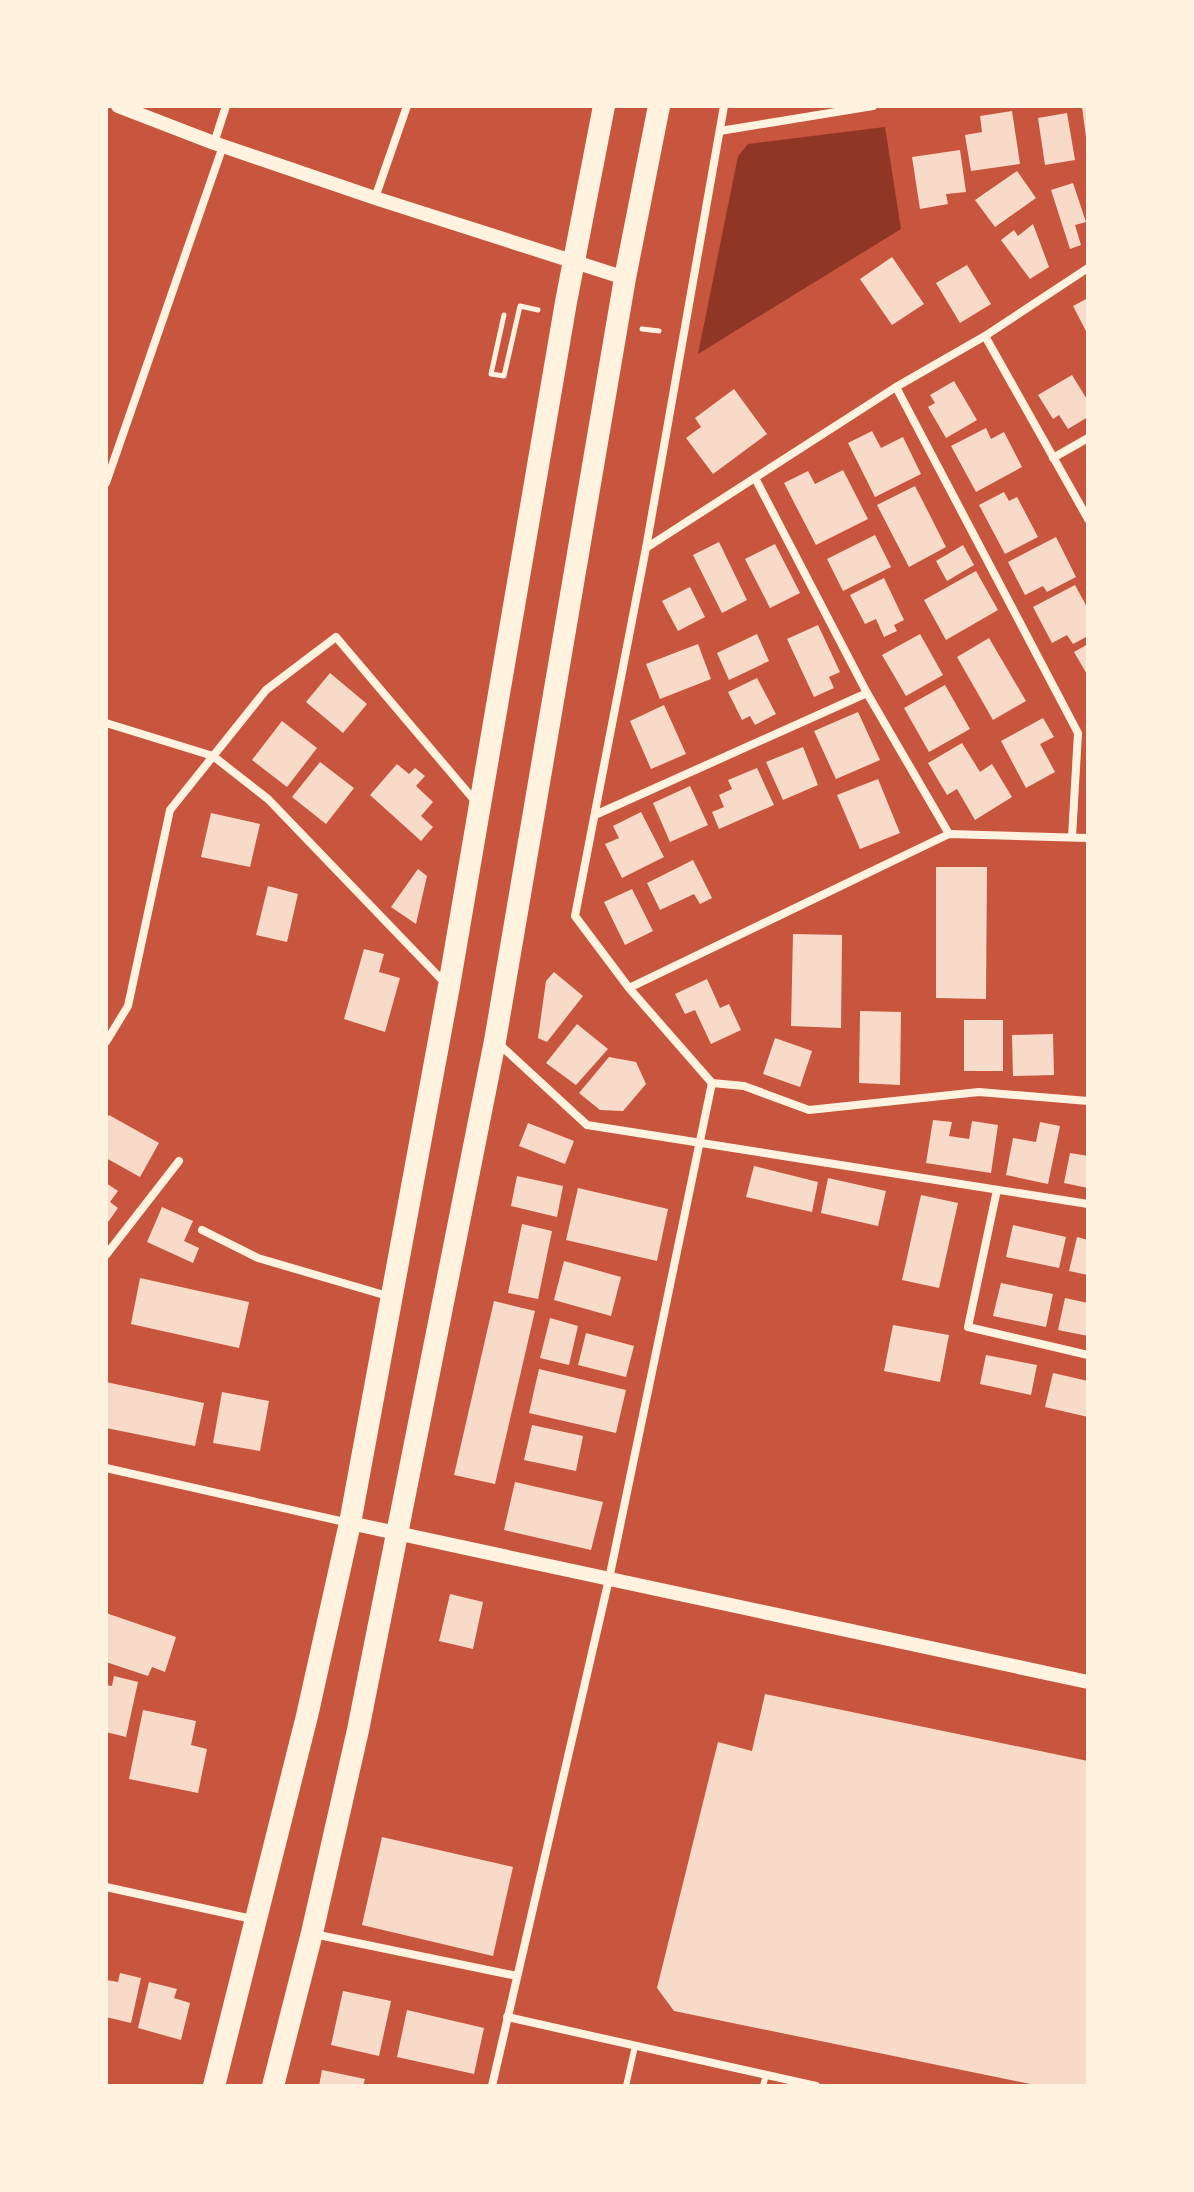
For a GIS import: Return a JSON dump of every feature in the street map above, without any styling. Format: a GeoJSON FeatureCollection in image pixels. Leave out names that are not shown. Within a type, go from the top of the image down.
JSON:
{"type":"FeatureCollection","features":[{"type":"Feature","properties":{"kind":"highway"},"geometry":{"type":"LineString","coordinates":[[214,2086],[307,1716],[350,1523],[449,986],[574,262],[604,106]]}},
{"type":"Feature","properties":{"kind":"highway"},"geometry":{"type":"LineString","coordinates":[[273,2086],[312,1933],[358,1730],[495,1041],[625,278],[659,106]]}},
{"type":"Feature","properties":{"kind":"street"},"geometry":{"type":"LineString","coordinates":[[106,483],[218,145],[226,106]]}},
{"type":"Feature","properties":{"kind":"street"},"geometry":{"type":"LineString","coordinates":[[375,198],[407,106]]}},
{"type":"Feature","properties":{"kind":"street"},"geometry":{"type":"LineString","coordinates":[[724,106],[646,548],[575,916],[629,988],[712,1083],[744,1086],[809,1110],[979,1092],[1088,1101]]}},
{"type":"Feature","properties":{"kind":"street"},"geometry":{"type":"LineString","coordinates":[[720,131],[873,106]]}},
{"type":"Feature","properties":{"kind":"street"},"geometry":{"type":"LineString","coordinates":[[124,108],[218,145],[625,278]]}},
{"type":"Feature","properties":{"kind":"street"},"geometry":{"type":"LineString","coordinates":[[646,548],[1088,268]]}},
{"type":"Feature","properties":{"kind":"street"},"geometry":{"type":"LineString","coordinates":[[985,336],[1088,519]]}},
{"type":"Feature","properties":{"kind":"street"},"geometry":{"type":"LineString","coordinates":[[896,387],[1078,733],[1072,837]]}},
{"type":"Feature","properties":{"kind":"street"},"geometry":{"type":"LineString","coordinates":[[1053,458],[1088,438]]}},
{"type":"Feature","properties":{"kind":"street"},"geometry":{"type":"LineString","coordinates":[[755,478],[867,693],[949,834]]}},
{"type":"Feature","properties":{"kind":"street"},"geometry":{"type":"LineString","coordinates":[[106,1042],[128,1006],[170,810],[266,690],[336,637],[480,807]]}},
{"type":"Feature","properties":{"kind":"street"},"geometry":{"type":"LineString","coordinates":[[595,815],[867,693]]}},
{"type":"Feature","properties":{"kind":"street"},"geometry":{"type":"LineString","coordinates":[[106,723],[213,756],[268,799],[449,986]]}},
{"type":"Feature","properties":{"kind":"street"},"geometry":{"type":"LineString","coordinates":[[629,988],[949,834],[1088,838]]}},
{"type":"Feature","properties":{"kind":"street"},"geometry":{"type":"LineString","coordinates":[[495,1041],[587,1125],[1088,1204]]}},
{"type":"Feature","properties":{"kind":"street"},"geometry":{"type":"LineString","coordinates":[[492,2086],[609,1579],[712,1083]]}},
{"type":"Feature","properties":{"kind":"street"},"geometry":{"type":"LineString","coordinates":[[106,1255],[179,1161]]}},
{"type":"Feature","properties":{"kind":"street"},"geometry":{"type":"LineString","coordinates":[[997,1190],[968,1327],[1088,1355]]}},
{"type":"Feature","properties":{"kind":"street"},"geometry":{"type":"LineString","coordinates":[[202,1230],[258,1258],[392,1297]]}},
{"type":"Feature","properties":{"kind":"street"},"geometry":{"type":"LineString","coordinates":[[106,1468],[1088,1682]]}},
{"type":"Feature","properties":{"kind":"street"},"geometry":{"type":"LineString","coordinates":[[106,1887],[257,1921]]}},
{"type":"Feature","properties":{"kind":"street"},"geometry":{"type":"LineString","coordinates":[[312,1933],[517,1976]]}},
{"type":"Feature","properties":{"kind":"street"},"geometry":{"type":"LineString","coordinates":[[507,2017],[816,2086]]}},
{"type":"Feature","properties":{"kind":"lane"},"geometry":{"type":"LineString","coordinates":[[626,2086],[635,2046]]}},
{"type":"Feature","properties":{"kind":"lane"},"geometry":{"type":"LineString","coordinates":[[763,2086],[766,2075]]}},
{"type":"Feature","properties":{"kind":"path"},"geometry":{"type":"LineString","coordinates":[[504,315],[491,374],[504,376],[520,306]]}},
{"type":"Feature","properties":{"kind":"shaded area"},"geometry":{"type":"Polygon","coordinates":[[[885,127],[901,229],[698,354],[738,156],[748,144],[885,127]]]}},
{"type":"Feature","properties":{"kind":"building"},"geometry":{"type":"Polygon","coordinates":[[[1088,106],[1088,136],[1086,137],[1082,107],[1088,106]]]}},
{"type":"Feature","properties":{"kind":"building"},"geometry":{"type":"Polygon","coordinates":[[[1012,111],[1020,164],[971,171],[965,135],[982,132],[980,116],[1012,111]]]}},
{"type":"Feature","properties":{"kind":"building"},"geometry":{"type":"Polygon","coordinates":[[[1067,113],[1075,160],[1045,165],[1038,118],[1067,113]]]}},
{"type":"Feature","properties":{"kind":"building"},"geometry":{"type":"Polygon","coordinates":[[[960,150],[966,192],[946,194],[948,204],[920,209],[912,157],[960,150]]]}},
{"type":"Feature","properties":{"kind":"building"},"geometry":{"type":"Polygon","coordinates":[[[1017,171],[1036,198],[995,227],[975,200],[1017,171]]]}},
{"type":"Feature","properties":{"kind":"building"},"geometry":{"type":"Polygon","coordinates":[[[1073,183],[1086,222],[1075,225],[1081,245],[1070,249],[1051,190],[1073,183]]]}},
{"type":"Feature","properties":{"kind":"building"},"geometry":{"type":"Polygon","coordinates":[[[1033,224],[1049,267],[1030,279],[1001,240],[1014,230],[1018,236],[1033,224]]]}},
{"type":"Feature","properties":{"kind":"building"},"geometry":{"type":"Polygon","coordinates":[[[892,257],[924,304],[892,325],[860,279],[892,257]]]}},
{"type":"Feature","properties":{"kind":"building"},"geometry":{"type":"Polygon","coordinates":[[[967,265],[991,304],[960,323],[936,283],[967,265]]]}},
{"type":"Feature","properties":{"kind":"building"},"geometry":{"type":"Polygon","coordinates":[[[1088,298],[1088,335],[1073,306],[1088,298]]]}},
{"type":"Feature","properties":{"kind":"building"},"geometry":{"type":"Polygon","coordinates":[[[1072,375],[1088,401],[1088,417],[1068,429],[1059,415],[1053,419],[1038,395],[1072,375]]]}},
{"type":"Feature","properties":{"kind":"building"},"geometry":{"type":"Polygon","coordinates":[[[954,381],[977,420],[946,438],[928,407],[935,403],[930,395],[954,381]]]}},
{"type":"Feature","properties":{"kind":"building"},"geometry":{"type":"Polygon","coordinates":[[[734,389],[767,434],[713,474],[686,438],[701,427],[695,418],[734,389]]]}},
{"type":"Feature","properties":{"kind":"building"},"geometry":{"type":"Polygon","coordinates":[[[986,428],[991,439],[1004,432],[1022,467],[976,492],[951,446],[986,428]]]}},
{"type":"Feature","properties":{"kind":"building"},"geometry":{"type":"Polygon","coordinates":[[[872,431],[881,448],[903,437],[921,474],[875,497],[848,443],[872,431]]]}},
{"type":"Feature","properties":{"kind":"building"},"geometry":{"type":"Polygon","coordinates":[[[843,470],[868,519],[816,545],[784,483],[808,471],[815,484],[843,470]]]}},
{"type":"Feature","properties":{"kind":"building"},"geometry":{"type":"Polygon","coordinates":[[[915,486],[946,547],[909,567],[877,505],[915,486]]]}},
{"type":"Feature","properties":{"kind":"building"},"geometry":{"type":"Polygon","coordinates":[[[1004,492],[1009,501],[1017,497],[1038,537],[1005,554],[979,505],[1004,492]]]}},
{"type":"Feature","properties":{"kind":"building"},"geometry":{"type":"Polygon","coordinates":[[[875,535],[891,567],[843,591],[827,559],[875,535]]]}},
{"type":"Feature","properties":{"kind":"building"},"geometry":{"type":"Polygon","coordinates":[[[1056,537],[1076,577],[1047,592],[1043,586],[1025,595],[1008,562],[1056,537]]]}},
{"type":"Feature","properties":{"kind":"building"},"geometry":{"type":"Polygon","coordinates":[[[719,542],[747,600],[722,613],[693,555],[719,542]]]}},
{"type":"Feature","properties":{"kind":"building"},"geometry":{"type":"Polygon","coordinates":[[[775,544],[800,593],[770,608],[745,559],[775,544]]]}},
{"type":"Feature","properties":{"kind":"building"},"geometry":{"type":"Polygon","coordinates":[[[963,545],[974,565],[947,581],[936,561],[963,545]]]}},
{"type":"Feature","properties":{"kind":"building"},"geometry":{"type":"Polygon","coordinates":[[[976,571],[998,610],[946,640],[924,600],[976,571]]]}},
{"type":"Feature","properties":{"kind":"building"},"geometry":{"type":"Polygon","coordinates":[[[884,578],[904,620],[894,625],[897,631],[884,637],[876,619],[865,624],[850,595],[884,578]]]}},
{"type":"Feature","properties":{"kind":"building"},"geometry":{"type":"Polygon","coordinates":[[[1075,585],[1088,609],[1088,636],[1073,644],[1067,635],[1052,643],[1033,607],[1075,585]]]}},
{"type":"Feature","properties":{"kind":"building"},"geometry":{"type":"Polygon","coordinates":[[[690,587],[705,617],[678,631],[662,601],[690,587]]]}},
{"type":"Feature","properties":{"kind":"building"},"geometry":{"type":"Polygon","coordinates":[[[818,625],[840,672],[829,677],[834,688],[814,697],[787,639],[818,625]]]}},
{"type":"Feature","properties":{"kind":"building"},"geometry":{"type":"Polygon","coordinates":[[[757,634],[769,661],[729,680],[717,653],[757,634]]]}},
{"type":"Feature","properties":{"kind":"building"},"geometry":{"type":"Polygon","coordinates":[[[920,634],[943,675],[906,696],[882,655],[920,634]]]}},
{"type":"Feature","properties":{"kind":"building"},"geometry":{"type":"Polygon","coordinates":[[[989,638],[1026,701],[993,720],[957,657],[989,638]]]}},
{"type":"Feature","properties":{"kind":"building"},"geometry":{"type":"Polygon","coordinates":[[[698,644],[711,679],[660,699],[646,664],[698,644]]]}},
{"type":"Feature","properties":{"kind":"building"},"geometry":{"type":"Polygon","coordinates":[[[1088,644],[1088,676],[1074,652],[1088,644]]]}},
{"type":"Feature","properties":{"kind":"building"},"geometry":{"type":"Polygon","coordinates":[[[330,673],[367,704],[343,733],[306,702],[330,673]]]}},
{"type":"Feature","properties":{"kind":"building"},"geometry":{"type":"Polygon","coordinates":[[[757,678],[776,714],[755,725],[750,716],[742,720],[728,692],[757,678]]]}},
{"type":"Feature","properties":{"kind":"building"},"geometry":{"type":"Polygon","coordinates":[[[945,685],[970,729],[929,752],[904,708],[945,685]]]}},
{"type":"Feature","properties":{"kind":"building"},"geometry":{"type":"Polygon","coordinates":[[[664,705],[686,754],[651,769],[630,721],[664,705]]]}},
{"type":"Feature","properties":{"kind":"building"},"geometry":{"type":"Polygon","coordinates":[[[858,712],[880,760],[836,779],[814,731],[858,712]]]}},
{"type":"Feature","properties":{"kind":"building"},"geometry":{"type":"Polygon","coordinates":[[[1043,718],[1054,737],[1040,744],[1055,772],[1026,788],[1001,741],[1043,718]]]}},
{"type":"Feature","properties":{"kind":"building"},"geometry":{"type":"Polygon","coordinates":[[[282,721],[317,748],[287,787],[252,760],[282,721]]]}},
{"type":"Feature","properties":{"kind":"building"},"geometry":{"type":"Polygon","coordinates":[[[962,743],[980,772],[992,764],[1012,797],[975,820],[957,789],[947,795],[928,763],[962,743]]]}},
{"type":"Feature","properties":{"kind":"building"},"geometry":{"type":"Polygon","coordinates":[[[803,747],[818,785],[783,800],[766,762],[803,747]]]}},
{"type":"Feature","properties":{"kind":"building"},"geometry":{"type":"Polygon","coordinates":[[[320,762],[354,788],[326,824],[292,797],[320,762]]]}},
{"type":"Feature","properties":{"kind":"building"},"geometry":{"type":"Polygon","coordinates":[[[397,764],[409,774],[415,768],[425,776],[416,786],[433,802],[421,816],[433,827],[421,841],[370,795],[397,764]]]}},
{"type":"Feature","properties":{"kind":"building"},"geometry":{"type":"Polygon","coordinates":[[[757,768],[774,805],[719,829],[712,812],[724,807],[719,795],[732,789],[728,780],[757,768]]]}},
{"type":"Feature","properties":{"kind":"building"},"geometry":{"type":"Polygon","coordinates":[[[878,779],[900,833],[860,849],[837,795],[878,779]]]}},
{"type":"Feature","properties":{"kind":"building"},"geometry":{"type":"Polygon","coordinates":[[[690,786],[708,825],[670,842],[653,803],[690,786]]]}},
{"type":"Feature","properties":{"kind":"building"},"geometry":{"type":"Polygon","coordinates":[[[641,812],[664,857],[622,878],[605,844],[619,838],[613,826],[641,812]]]}},
{"type":"Feature","properties":{"kind":"building"},"geometry":{"type":"Polygon","coordinates":[[[211,813],[260,824],[250,867],[201,857],[211,813]]]}},
{"type":"Feature","properties":{"kind":"building"},"geometry":{"type":"Polygon","coordinates":[[[693,860],[712,898],[700,904],[694,894],[660,910],[647,883],[693,860]]]}},
{"type":"Feature","properties":{"kind":"building"},"geometry":{"type":"Polygon","coordinates":[[[936,867],[987,867],[986,999],[936,998],[936,867]]]}},
{"type":"Feature","properties":{"kind":"building"},"geometry":{"type":"Polygon","coordinates":[[[418,869],[427,876],[416,924],[391,907],[418,869]]]}},
{"type":"Feature","properties":{"kind":"building"},"geometry":{"type":"Polygon","coordinates":[[[268,886],[298,894],[287,942],[256,935],[268,886]]]}},
{"type":"Feature","properties":{"kind":"building"},"geometry":{"type":"Polygon","coordinates":[[[632,889],[653,931],[625,945],[604,902],[632,889]]]}},
{"type":"Feature","properties":{"kind":"building"},"geometry":{"type":"Polygon","coordinates":[[[793,934],[842,935],[841,1028],[791,1026],[793,934]]]}},
{"type":"Feature","properties":{"kind":"building"},"geometry":{"type":"Polygon","coordinates":[[[364,949],[384,954],[379,972],[400,978],[385,1032],[344,1019],[364,949]]]}},
{"type":"Feature","properties":{"kind":"building"},"geometry":{"type":"Polygon","coordinates":[[[554,972],[583,996],[547,1042],[538,1038],[546,981],[554,972]]]}},
{"type":"Feature","properties":{"kind":"building"},"geometry":{"type":"Polygon","coordinates":[[[707,979],[720,1008],[729,1004],[741,1030],[711,1044],[695,1010],[685,1014],[675,994],[707,979]]]}},
{"type":"Feature","properties":{"kind":"building"},"geometry":{"type":"Polygon","coordinates":[[[860,1011],[901,1012],[900,1085],[859,1083],[860,1011]]]}},
{"type":"Feature","properties":{"kind":"building"},"geometry":{"type":"Polygon","coordinates":[[[964,1020],[1003,1020],[1003,1071],[964,1071],[964,1020]]]}},
{"type":"Feature","properties":{"kind":"building"},"geometry":{"type":"Polygon","coordinates":[[[577,1024],[608,1049],[576,1085],[546,1063],[577,1024]]]}},
{"type":"Feature","properties":{"kind":"building"},"geometry":{"type":"Polygon","coordinates":[[[1053,1034],[1054,1075],[1013,1076],[1012,1035],[1053,1034]]]}},
{"type":"Feature","properties":{"kind":"building"},"geometry":{"type":"Polygon","coordinates":[[[775,1038],[812,1051],[800,1087],[763,1074],[775,1038]]]}},
{"type":"Feature","properties":{"kind":"building"},"geometry":{"type":"Polygon","coordinates":[[[609,1057],[636,1062],[646,1084],[623,1111],[600,1110],[579,1093],[609,1057]]]}},
{"type":"Feature","properties":{"kind":"building"},"geometry":{"type":"Polygon","coordinates":[[[109,1115],[159,1143],[140,1177],[106,1158],[106,1120],[109,1115]]]}},
{"type":"Feature","properties":{"kind":"building"},"geometry":{"type":"Polygon","coordinates":[[[933,1120],[952,1122],[949,1136],[969,1139],[972,1121],[998,1125],[991,1173],[926,1163],[933,1120]]]}},
{"type":"Feature","properties":{"kind":"building"},"geometry":{"type":"Polygon","coordinates":[[[1040,1122],[1060,1126],[1048,1184],[1006,1175],[1013,1138],[1036,1142],[1040,1122]]]}},
{"type":"Feature","properties":{"kind":"building"},"geometry":{"type":"Polygon","coordinates":[[[528,1123],[574,1141],[565,1164],[519,1146],[528,1123]]]}},
{"type":"Feature","properties":{"kind":"building"},"geometry":{"type":"Polygon","coordinates":[[[1070,1153],[1088,1156],[1088,1188],[1064,1183],[1070,1153]]]}},
{"type":"Feature","properties":{"kind":"building"},"geometry":{"type":"Polygon","coordinates":[[[754,1166],[818,1182],[812,1212],[746,1197],[754,1166]]]}},
{"type":"Feature","properties":{"kind":"building"},"geometry":{"type":"Polygon","coordinates":[[[517,1176],[563,1186],[557,1217],[511,1206],[517,1176]]]}},
{"type":"Feature","properties":{"kind":"building"},"geometry":{"type":"Polygon","coordinates":[[[828,1178],[886,1191],[878,1226],[821,1213],[828,1178]]]}},
{"type":"Feature","properties":{"kind":"building"},"geometry":{"type":"Polygon","coordinates":[[[106,1183],[118,1191],[110,1202],[118,1208],[106,1225],[106,1183]]]}},
{"type":"Feature","properties":{"kind":"building"},"geometry":{"type":"Polygon","coordinates":[[[578,1188],[668,1209],[657,1261],[566,1240],[578,1188]]]}},
{"type":"Feature","properties":{"kind":"building"},"geometry":{"type":"Polygon","coordinates":[[[921,1195],[958,1203],[939,1288],[902,1280],[921,1195]]]}},
{"type":"Feature","properties":{"kind":"building"},"geometry":{"type":"Polygon","coordinates":[[[162,1207],[193,1221],[184,1241],[199,1248],[193,1263],[147,1242],[162,1207]]]}},
{"type":"Feature","properties":{"kind":"building"},"geometry":{"type":"Polygon","coordinates":[[[522,1224],[552,1231],[538,1299],[508,1293],[522,1224]]]}},
{"type":"Feature","properties":{"kind":"building"},"geometry":{"type":"Polygon","coordinates":[[[1013,1225],[1066,1237],[1059,1268],[1006,1257],[1013,1225]]]}},
{"type":"Feature","properties":{"kind":"building"},"geometry":{"type":"Polygon","coordinates":[[[1077,1237],[1088,1240],[1088,1275],[1069,1271],[1077,1237]]]}},
{"type":"Feature","properties":{"kind":"building"},"geometry":{"type":"Polygon","coordinates":[[[564,1261],[621,1277],[611,1316],[554,1300],[564,1261]]]}},
{"type":"Feature","properties":{"kind":"building"},"geometry":{"type":"Polygon","coordinates":[[[140,1278],[249,1302],[239,1348],[131,1324],[140,1278]]]}},
{"type":"Feature","properties":{"kind":"building"},"geometry":{"type":"Polygon","coordinates":[[[1001,1283],[1053,1294],[1046,1327],[993,1316],[1001,1283]]]}},
{"type":"Feature","properties":{"kind":"building"},"geometry":{"type":"Polygon","coordinates":[[[1065,1298],[1088,1303],[1088,1336],[1058,1330],[1065,1298]]]}},
{"type":"Feature","properties":{"kind":"building"},"geometry":{"type":"Polygon","coordinates":[[[494,1301],[535,1311],[495,1484],[454,1475],[494,1301]]]}},
{"type":"Feature","properties":{"kind":"building"},"geometry":{"type":"Polygon","coordinates":[[[550,1318],[578,1326],[569,1365],[540,1358],[550,1318]]]}},
{"type":"Feature","properties":{"kind":"building"},"geometry":{"type":"Polygon","coordinates":[[[893,1325],[949,1335],[940,1382],[884,1371],[893,1325]]]}},
{"type":"Feature","properties":{"kind":"building"},"geometry":{"type":"Polygon","coordinates":[[[586,1333],[634,1346],[626,1377],[578,1365],[586,1333]]]}},
{"type":"Feature","properties":{"kind":"building"},"geometry":{"type":"Polygon","coordinates":[[[986,1355],[1037,1365],[1031,1395],[980,1384],[986,1355]]]}},
{"type":"Feature","properties":{"kind":"building"},"geometry":{"type":"Polygon","coordinates":[[[539,1369],[626,1390],[616,1433],[529,1413],[539,1369]]]}},
{"type":"Feature","properties":{"kind":"building"},"geometry":{"type":"Polygon","coordinates":[[[1053,1373],[1088,1381],[1088,1417],[1045,1407],[1053,1373]]]}},
{"type":"Feature","properties":{"kind":"building"},"geometry":{"type":"Polygon","coordinates":[[[106,1382],[204,1403],[195,1446],[106,1428],[106,1382]]]}},
{"type":"Feature","properties":{"kind":"building"},"geometry":{"type":"Polygon","coordinates":[[[222,1392],[269,1401],[260,1451],[213,1443],[222,1392]]]}},
{"type":"Feature","properties":{"kind":"building"},"geometry":{"type":"Polygon","coordinates":[[[532,1425],[583,1436],[576,1471],[524,1460],[532,1425]]]}},
{"type":"Feature","properties":{"kind":"building"},"geometry":{"type":"Polygon","coordinates":[[[515,1482],[603,1502],[591,1550],[504,1530],[515,1482]]]}},
{"type":"Feature","properties":{"kind":"building"},"geometry":{"type":"Polygon","coordinates":[[[450,1594],[483,1602],[473,1649],[439,1641],[450,1594]]]}},
{"type":"Feature","properties":{"kind":"building"},"geometry":{"type":"Polygon","coordinates":[[[106,1613],[176,1637],[165,1672],[152,1667],[148,1676],[106,1662],[106,1613]]]}},
{"type":"Feature","properties":{"kind":"building"},"geometry":{"type":"Polygon","coordinates":[[[114,1676],[138,1682],[126,1737],[106,1732],[106,1685],[112,1686],[114,1676]]]}},
{"type":"Feature","properties":{"kind":"building"},"geometry":{"type":"Polygon","coordinates":[[[765,1694],[1088,1761],[1088,2086],[1040,2086],[674,2011],[657,1988],[718,1742],[752,1751],[765,1694]]]}},
{"type":"Feature","properties":{"kind":"building"},"geometry":{"type":"Polygon","coordinates":[[[143,1710],[196,1721],[191,1745],[207,1749],[198,1793],[129,1779],[143,1710]]]}},
{"type":"Feature","properties":{"kind":"building"},"geometry":{"type":"Polygon","coordinates":[[[382,1837],[513,1867],[493,1956],[362,1925],[382,1837]]]}},
{"type":"Feature","properties":{"kind":"building"},"geometry":{"type":"Polygon","coordinates":[[[120,1973],[141,1978],[131,2023],[106,2017],[106,1980],[118,1982],[120,1973]]]}},
{"type":"Feature","properties":{"kind":"building"},"geometry":{"type":"Polygon","coordinates":[[[149,1982],[177,1989],[174,1998],[190,2003],[181,2040],[138,2028],[149,1982]]]}},
{"type":"Feature","properties":{"kind":"building"},"geometry":{"type":"Polygon","coordinates":[[[343,1991],[391,2001],[379,2056],[331,2045],[343,1991]]]}},
{"type":"Feature","properties":{"kind":"building"},"geometry":{"type":"Polygon","coordinates":[[[407,2010],[484,2028],[474,2074],[397,2057],[407,2010]]]}},
{"type":"Feature","properties":{"kind":"building"},"geometry":{"type":"Polygon","coordinates":[[[322,2070],[365,2079],[363,2086],[319,2086],[322,2070]]]}}]}
